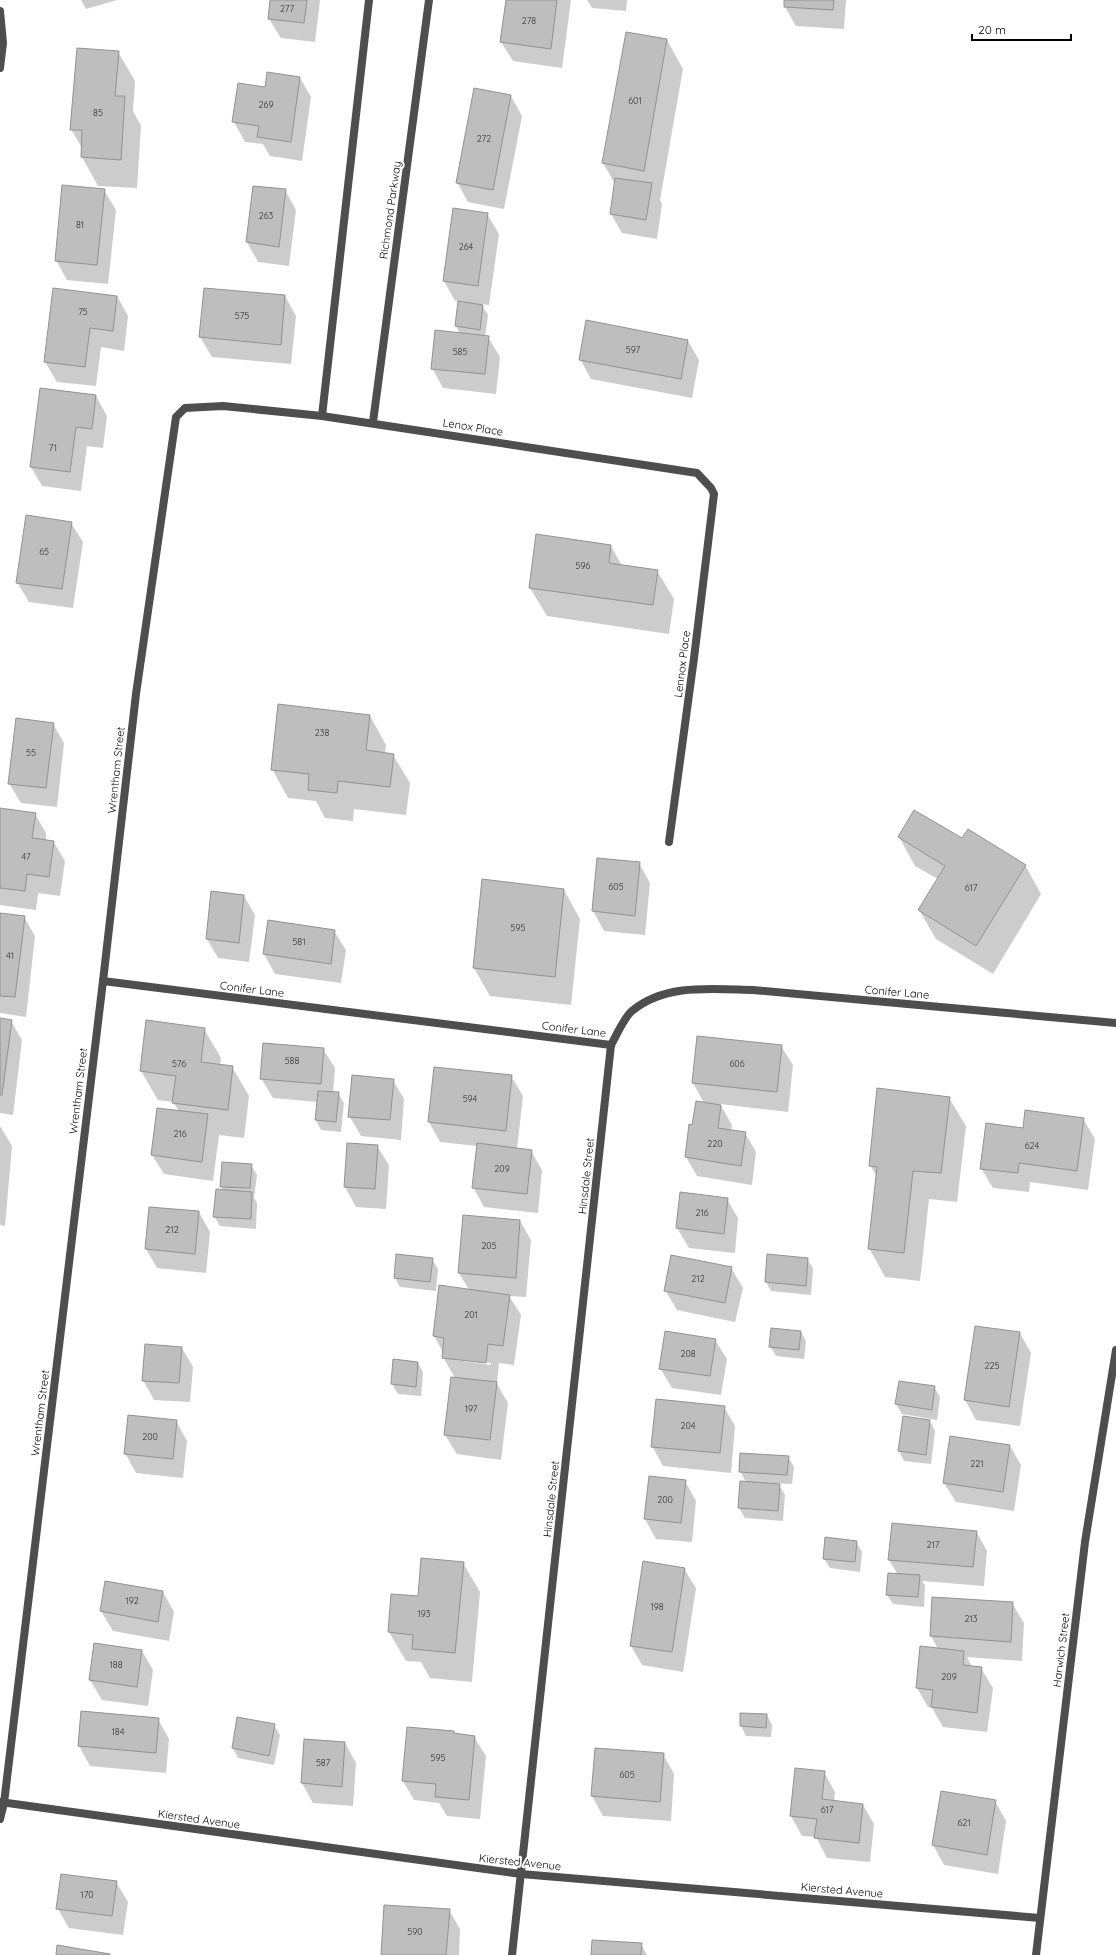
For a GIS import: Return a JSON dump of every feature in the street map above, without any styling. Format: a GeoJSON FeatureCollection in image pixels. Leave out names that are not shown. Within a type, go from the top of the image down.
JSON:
{"type":"FeatureCollection","features":[{"type":"Feature","properties":{"kind":"street"},"geometry":{"type":"LineString","coordinates":[[322,416],[369,0]]}},
{"type":"Feature","properties":{"kind":"street","name":"Richmond Parkway"},"geometry":{"type":"LineString","coordinates":[[373,422],[429,0]]}},
{"type":"Feature","properties":{"kind":"street"},"geometry":{"type":"LineString","coordinates":[[0,11],[3,44],[0,68]]}},
{"type":"Feature","properties":{"kind":"street","name":"Lenox Place"},"geometry":{"type":"LineString","coordinates":[[223,406],[373,422],[697,473],[711,488]]}},
{"type":"Feature","properties":{"kind":"street","name":"Wrentham Street"},"geometry":{"type":"LineString","coordinates":[[0,1819],[103,981],[136,694],[176,417],[185,408],[223,406]]}},
{"type":"Feature","properties":{"kind":"street","name":"Lennox Place"},"geometry":{"type":"LineString","coordinates":[[669,842],[714,494],[711,488]]}},
{"type":"Feature","properties":{"kind":"street","name":"Conifer Lane"},"geometry":{"type":"LineString","coordinates":[[103,981],[611,1044],[631,1011],[662,994],[699,988],[753,990],[1116,1023]]}},
{"type":"Feature","properties":{"kind":"street","name":"Hinsdale Street"},"geometry":{"type":"LineString","coordinates":[[512,1955],[611,1044]]}},
{"type":"Feature","properties":{"kind":"street","name":"Harwich Street"},"geometry":{"type":"LineString","coordinates":[[1036,1955],[1085,1542],[1116,1350]]}},
{"type":"Feature","properties":{"kind":"street","name":"Kiersted Avenue"},"geometry":{"type":"LineString","coordinates":[[2,1802],[520,1874],[1040,1918]]}},
{"type":"Feature","properties":{"kind":"building"},"geometry":{"type":"Polygon","coordinates":[[[270,0],[307,0],[304,23],[268,19],[270,0]]]}},
{"type":"Feature","properties":{"kind":"building"},"geometry":{"type":"Polygon","coordinates":[[[506,0],[557,0],[551,49],[500,42],[506,0]]]}},
{"type":"Feature","properties":{"kind":"building"},"geometry":{"type":"Polygon","coordinates":[[[784,0],[834,0],[833,10],[784,7],[784,0]]]}},
{"type":"Feature","properties":{"kind":"building"},"geometry":{"type":"Polygon","coordinates":[[[626,32],[667,39],[644,171],[602,163],[626,32]]]}},
{"type":"Feature","properties":{"kind":"building"},"geometry":{"type":"Polygon","coordinates":[[[77,48],[119,51],[115,96],[125,96],[121,160],[81,157],[82,130],[70,130],[77,48]]]}},
{"type":"Feature","properties":{"kind":"building"},"geometry":{"type":"Polygon","coordinates":[[[267,72],[300,77],[291,142],[257,137],[259,126],[232,122],[238,83],[265,87],[267,72]]]}},
{"type":"Feature","properties":{"kind":"building"},"geometry":{"type":"Polygon","coordinates":[[[474,88],[511,95],[493,190],[456,183],[474,88]]]}},
{"type":"Feature","properties":{"kind":"building"},"geometry":{"type":"Polygon","coordinates":[[[615,178],[652,183],[646,220],[610,214],[615,178]]]}},
{"type":"Feature","properties":{"kind":"building"},"geometry":{"type":"Polygon","coordinates":[[[62,185],[105,189],[97,265],[55,261],[62,185]]]}},
{"type":"Feature","properties":{"kind":"building"},"geometry":{"type":"Polygon","coordinates":[[[253,186],[286,189],[279,247],[246,242],[253,186]]]}},
{"type":"Feature","properties":{"kind":"building"},"geometry":{"type":"Polygon","coordinates":[[[453,208],[488,213],[478,286],[443,281],[453,208]]]}},
{"type":"Feature","properties":{"kind":"building"},"geometry":{"type":"Polygon","coordinates":[[[53,288],[117,296],[113,331],[90,328],[85,367],[44,362],[53,288]]]}},
{"type":"Feature","properties":{"kind":"building"},"geometry":{"type":"Polygon","coordinates":[[[204,288],[285,295],[281,345],[199,337],[204,288]]]}},
{"type":"Feature","properties":{"kind":"building"},"geometry":{"type":"Polygon","coordinates":[[[458,301],[483,305],[480,330],[455,326],[458,301]]]}},
{"type":"Feature","properties":{"kind":"building"},"geometry":{"type":"Polygon","coordinates":[[[586,320],[688,340],[681,379],[579,360],[586,320]]]}},
{"type":"Feature","properties":{"kind":"building"},"geometry":{"type":"Polygon","coordinates":[[[435,330],[489,336],[485,374],[431,369],[435,330]]]}},
{"type":"Feature","properties":{"kind":"building"},"geometry":{"type":"Polygon","coordinates":[[[40,388],[96,395],[92,429],[76,427],[70,472],[30,467],[40,388]]]}},
{"type":"Feature","properties":{"kind":"building"},"geometry":{"type":"Polygon","coordinates":[[[26,515],[72,522],[62,589],[16,583],[26,515]]]}},
{"type":"Feature","properties":{"kind":"building"},"geometry":{"type":"Polygon","coordinates":[[[536,534],[611,545],[609,563],[658,570],[653,605],[529,588],[536,534]]]}},
{"type":"Feature","properties":{"kind":"building"},"geometry":{"type":"Polygon","coordinates":[[[278,704],[370,715],[366,750],[394,754],[390,787],[338,781],[337,793],[308,790],[309,774],[271,770],[278,704]]]}},
{"type":"Feature","properties":{"kind":"building"},"geometry":{"type":"Polygon","coordinates":[[[16,718],[54,723],[46,788],[8,784],[16,718]]]}},
{"type":"Feature","properties":{"kind":"building"},"geometry":{"type":"Polygon","coordinates":[[[0,808],[36,813],[32,838],[54,841],[49,877],[27,874],[25,891],[0,888],[0,808]]]}},
{"type":"Feature","properties":{"kind":"building"},"geometry":{"type":"Polygon","coordinates":[[[914,810],[962,838],[968,829],[1026,865],[976,946],[918,910],[945,866],[898,837],[914,810]]]}},
{"type":"Feature","properties":{"kind":"building"},"geometry":{"type":"Polygon","coordinates":[[[597,858],[640,862],[635,916],[592,911],[597,858]]]}},
{"type":"Feature","properties":{"kind":"building"},"geometry":{"type":"Polygon","coordinates":[[[482,879],[564,889],[555,977],[473,968],[482,879]]]}},
{"type":"Feature","properties":{"kind":"building"},"geometry":{"type":"Polygon","coordinates":[[[211,891],[244,895],[239,943],[206,939],[211,891]]]}},
{"type":"Feature","properties":{"kind":"building"},"geometry":{"type":"Polygon","coordinates":[[[0,913],[25,916],[15,997],[0,996],[0,913]]]}},
{"type":"Feature","properties":{"kind":"building"},"geometry":{"type":"Polygon","coordinates":[[[268,920],[335,930],[331,964],[263,954],[268,920]]]}},
{"type":"Feature","properties":{"kind":"building"},"geometry":{"type":"Polygon","coordinates":[[[0,1018],[12,1020],[2,1095],[0,1095],[0,1018]]]}},
{"type":"Feature","properties":{"kind":"building"},"geometry":{"type":"Polygon","coordinates":[[[146,1020],[205,1028],[201,1062],[233,1066],[228,1110],[172,1103],[176,1076],[140,1071],[146,1020]]]}},
{"type":"Feature","properties":{"kind":"building"},"geometry":{"type":"Polygon","coordinates":[[[697,1036],[782,1045],[777,1092],[692,1083],[697,1036]]]}},
{"type":"Feature","properties":{"kind":"building"},"geometry":{"type":"Polygon","coordinates":[[[263,1043],[324,1048],[321,1084],[260,1079],[263,1043]]]}},
{"type":"Feature","properties":{"kind":"building"},"geometry":{"type":"Polygon","coordinates":[[[434,1067],[512,1075],[506,1131],[428,1122],[434,1067]]]}},
{"type":"Feature","properties":{"kind":"building"},"geometry":{"type":"Polygon","coordinates":[[[352,1075],[394,1079],[390,1120],[348,1117],[352,1075]]]}},
{"type":"Feature","properties":{"kind":"building"},"geometry":{"type":"Polygon","coordinates":[[[877,1088],[950,1097],[941,1173],[913,1171],[904,1253],[868,1249],[877,1167],[869,1166],[877,1088]]]}},
{"type":"Feature","properties":{"kind":"building"},"geometry":{"type":"Polygon","coordinates":[[[318,1091],[339,1092],[336,1122],[315,1120],[318,1091]]]}},
{"type":"Feature","properties":{"kind":"building"},"geometry":{"type":"Polygon","coordinates":[[[696,1101],[721,1105],[718,1128],[746,1132],[741,1166],[685,1157],[689,1124],[692,1125],[696,1101]]]}},
{"type":"Feature","properties":{"kind":"building"},"geometry":{"type":"Polygon","coordinates":[[[157,1108],[208,1114],[202,1162],[151,1155],[157,1108]]]}},
{"type":"Feature","properties":{"kind":"building"},"geometry":{"type":"Polygon","coordinates":[[[1025,1110],[1084,1118],[1077,1171],[1019,1163],[1018,1173],[980,1169],[986,1123],[1023,1128],[1025,1110]]]}},
{"type":"Feature","properties":{"kind":"building"},"geometry":{"type":"Polygon","coordinates":[[[347,1143],[378,1145],[375,1189],[344,1187],[347,1143]]]}},
{"type":"Feature","properties":{"kind":"building"},"geometry":{"type":"Polygon","coordinates":[[[477,1143],[532,1150],[527,1194],[472,1188],[477,1143]]]}},
{"type":"Feature","properties":{"kind":"building"},"geometry":{"type":"Polygon","coordinates":[[[222,1162],[252,1164],[250,1188],[220,1187],[222,1162]]]}},
{"type":"Feature","properties":{"kind":"building"},"geometry":{"type":"Polygon","coordinates":[[[216,1189],[252,1192],[251,1219],[213,1217],[216,1189]]]}},
{"type":"Feature","properties":{"kind":"building"},"geometry":{"type":"Polygon","coordinates":[[[680,1192],[728,1198],[724,1234],[676,1228],[680,1192]]]}},
{"type":"Feature","properties":{"kind":"building"},"geometry":{"type":"Polygon","coordinates":[[[149,1207],[199,1211],[195,1254],[145,1249],[149,1207]]]}},
{"type":"Feature","properties":{"kind":"building"},"geometry":{"type":"Polygon","coordinates":[[[463,1215],[520,1220],[516,1278],[458,1273],[463,1215]]]}},
{"type":"Feature","properties":{"kind":"building"},"geometry":{"type":"Polygon","coordinates":[[[396,1254],[433,1258],[430,1282],[394,1278],[396,1254]]]}},
{"type":"Feature","properties":{"kind":"building"},"geometry":{"type":"Polygon","coordinates":[[[767,1254],[808,1258],[806,1286],[765,1282],[767,1254]]]}},
{"type":"Feature","properties":{"kind":"building"},"geometry":{"type":"Polygon","coordinates":[[[671,1255],[732,1267],[725,1303],[664,1291],[671,1255]]]}},
{"type":"Feature","properties":{"kind":"building"},"geometry":{"type":"Polygon","coordinates":[[[439,1285],[510,1295],[503,1346],[488,1344],[486,1363],[442,1358],[444,1338],[433,1336],[439,1285]]]}},
{"type":"Feature","properties":{"kind":"building"},"geometry":{"type":"Polygon","coordinates":[[[975,1326],[1020,1332],[1009,1407],[964,1400],[975,1326]]]}},
{"type":"Feature","properties":{"kind":"building"},"geometry":{"type":"Polygon","coordinates":[[[771,1328],[801,1331],[799,1350],[769,1347],[771,1328]]]}},
{"type":"Feature","properties":{"kind":"building"},"geometry":{"type":"Polygon","coordinates":[[[665,1331],[716,1339],[710,1376],[659,1369],[665,1331]]]}},
{"type":"Feature","properties":{"kind":"building"},"geometry":{"type":"Polygon","coordinates":[[[145,1344],[182,1347],[179,1383],[142,1381],[145,1344]]]}},
{"type":"Feature","properties":{"kind":"building"},"geometry":{"type":"Polygon","coordinates":[[[393,1359],[418,1362],[416,1387],[391,1384],[393,1359]]]}},
{"type":"Feature","properties":{"kind":"building"},"geometry":{"type":"Polygon","coordinates":[[[451,1377],[497,1382],[490,1440],[444,1435],[451,1377]]]}},
{"type":"Feature","properties":{"kind":"building"},"geometry":{"type":"Polygon","coordinates":[[[899,1381],[935,1386],[932,1410],[895,1404],[899,1381]]]}},
{"type":"Feature","properties":{"kind":"building"},"geometry":{"type":"Polygon","coordinates":[[[656,1399],[725,1406],[720,1453],[651,1447],[656,1399]]]}},
{"type":"Feature","properties":{"kind":"building"},"geometry":{"type":"Polygon","coordinates":[[[128,1415],[177,1420],[173,1459],[124,1454],[128,1415]]]}},
{"type":"Feature","properties":{"kind":"building"},"geometry":{"type":"Polygon","coordinates":[[[903,1416],[930,1420],[926,1455],[898,1451],[903,1416]]]}},
{"type":"Feature","properties":{"kind":"building"},"geometry":{"type":"Polygon","coordinates":[[[950,1436],[1010,1445],[1003,1492],[943,1483],[950,1436]]]}},
{"type":"Feature","properties":{"kind":"building"},"geometry":{"type":"Polygon","coordinates":[[[740,1453],[789,1456],[787,1475],[739,1472],[740,1453]]]}},
{"type":"Feature","properties":{"kind":"building"},"geometry":{"type":"Polygon","coordinates":[[[649,1476],[686,1480],[681,1523],[644,1519],[649,1476]]]}},
{"type":"Feature","properties":{"kind":"building"},"geometry":{"type":"Polygon","coordinates":[[[740,1481],[780,1484],[778,1511],[738,1508],[740,1481]]]}},
{"type":"Feature","properties":{"kind":"building"},"geometry":{"type":"Polygon","coordinates":[[[892,1523],[977,1531],[973,1567],[888,1560],[892,1523]]]}},
{"type":"Feature","properties":{"kind":"building"},"geometry":{"type":"Polygon","coordinates":[[[825,1537],[857,1541],[855,1562],[823,1559],[825,1537]]]}},
{"type":"Feature","properties":{"kind":"building"},"geometry":{"type":"Polygon","coordinates":[[[421,1558],[464,1562],[455,1653],[412,1649],[413,1635],[388,1632],[391,1594],[418,1596],[421,1558]]]}},
{"type":"Feature","properties":{"kind":"building"},"geometry":{"type":"Polygon","coordinates":[[[643,1561],[685,1568],[672,1652],[630,1646],[643,1561]]]}},
{"type":"Feature","properties":{"kind":"building"},"geometry":{"type":"Polygon","coordinates":[[[888,1573],[920,1575],[918,1597],[886,1595],[888,1573]]]}},
{"type":"Feature","properties":{"kind":"building"},"geometry":{"type":"Polygon","coordinates":[[[105,1581],[163,1591],[158,1622],[100,1611],[105,1581]]]}},
{"type":"Feature","properties":{"kind":"building"},"geometry":{"type":"Polygon","coordinates":[[[932,1597],[1013,1602],[1011,1642],[930,1636],[932,1597]]]}},
{"type":"Feature","properties":{"kind":"building"},"geometry":{"type":"Polygon","coordinates":[[[94,1643],[142,1650],[137,1687],[89,1680],[94,1643]]]}},
{"type":"Feature","properties":{"kind":"building"},"geometry":{"type":"Polygon","coordinates":[[[920,1646],[964,1651],[963,1665],[982,1667],[977,1713],[931,1707],[933,1690],[916,1688],[920,1646]]]}},
{"type":"Feature","properties":{"kind":"building"},"geometry":{"type":"Polygon","coordinates":[[[81,1711],[159,1718],[156,1753],[78,1746],[81,1711]]]}},
{"type":"Feature","properties":{"kind":"building"},"geometry":{"type":"Polygon","coordinates":[[[740,1713],[767,1714],[766,1728],[740,1726],[740,1713]]]}},
{"type":"Feature","properties":{"kind":"building"},"geometry":{"type":"Polygon","coordinates":[[[237,1717],[275,1724],[269,1756],[232,1748],[237,1717]]]}},
{"type":"Feature","properties":{"kind":"building"},"geometry":{"type":"Polygon","coordinates":[[[407,1727],[454,1731],[454,1733],[475,1736],[469,1800],[435,1797],[436,1784],[402,1781],[407,1727]]]}},
{"type":"Feature","properties":{"kind":"building"},"geometry":{"type":"Polygon","coordinates":[[[304,1739],[345,1742],[342,1787],[301,1783],[304,1739]]]}},
{"type":"Feature","properties":{"kind":"building"},"geometry":{"type":"Polygon","coordinates":[[[595,1748],[664,1753],[660,1802],[591,1796],[595,1748]]]}},
{"type":"Feature","properties":{"kind":"building"},"geometry":{"type":"Polygon","coordinates":[[[795,1768],[825,1771],[822,1799],[863,1804],[859,1843],[814,1838],[817,1819],[790,1816],[795,1768]]]}},
{"type":"Feature","properties":{"kind":"building"},"geometry":{"type":"Polygon","coordinates":[[[941,1791],[996,1800],[987,1855],[932,1845],[941,1791]]]}},
{"type":"Feature","properties":{"kind":"building"},"geometry":{"type":"Polygon","coordinates":[[[61,1874],[117,1881],[112,1916],[56,1909],[61,1874]]]}},
{"type":"Feature","properties":{"kind":"building"},"geometry":{"type":"Polygon","coordinates":[[[384,1905],[450,1909],[446,1955],[381,1955],[384,1905]]]}},
{"type":"Feature","properties":{"kind":"building"},"geometry":{"type":"Polygon","coordinates":[[[592,1940],[642,1943],[641,1955],[591,1955],[592,1940]]]}},
{"type":"Feature","properties":{"kind":"building"},"geometry":{"type":"Polygon","coordinates":[[[57,1945],[110,1954],[110,1955],[56,1955],[57,1945]]]}}]}
